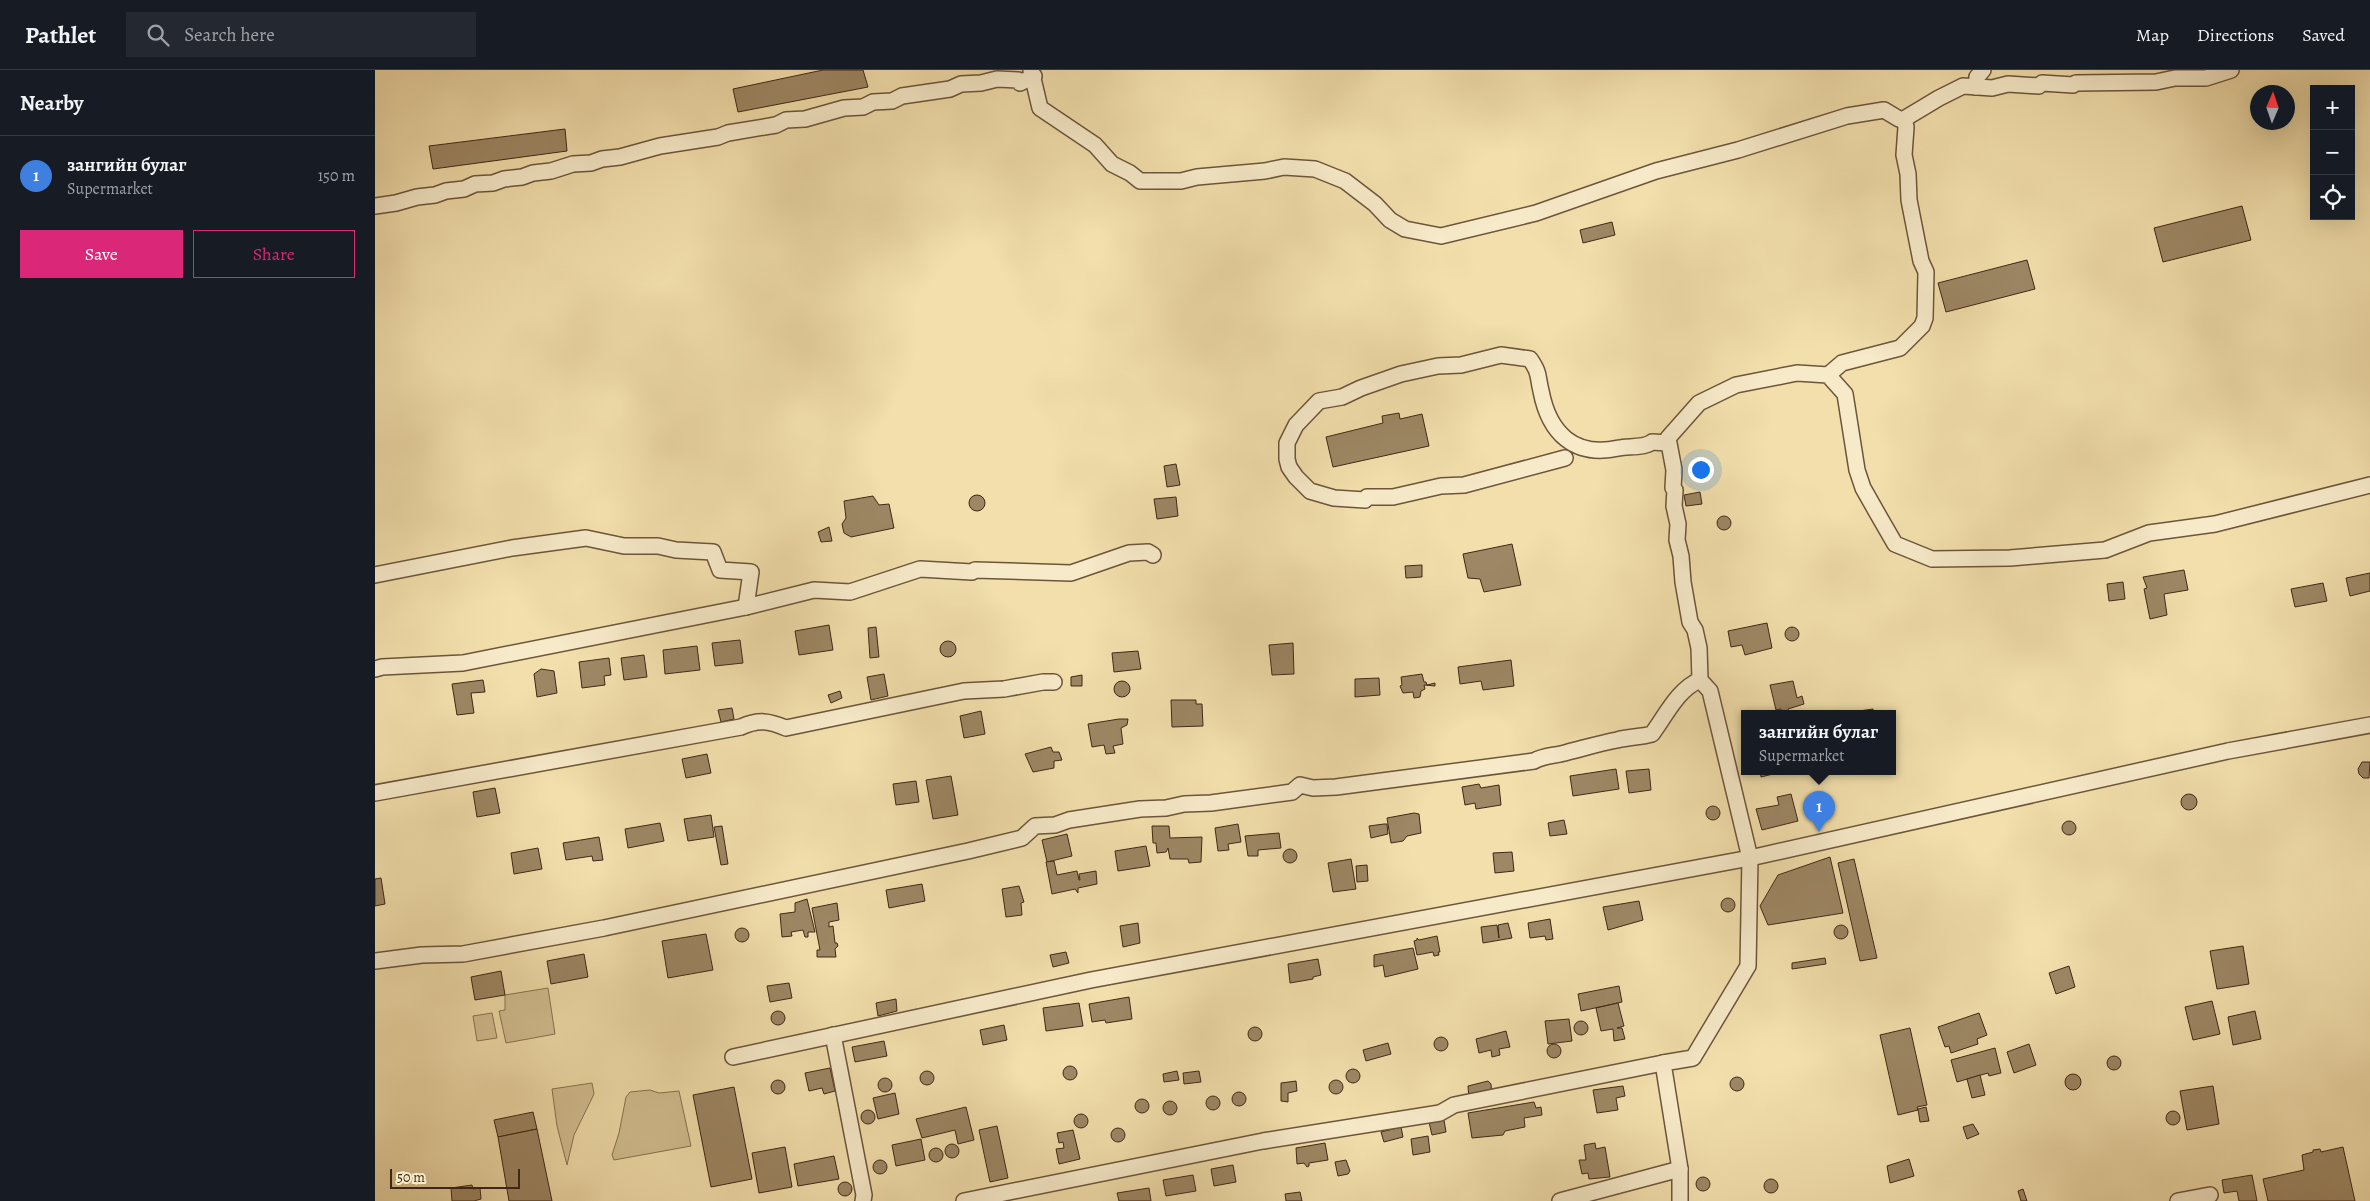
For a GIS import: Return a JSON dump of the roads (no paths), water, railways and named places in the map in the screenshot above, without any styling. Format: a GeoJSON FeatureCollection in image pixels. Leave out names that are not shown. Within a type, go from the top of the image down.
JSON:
{"type":"FeatureCollection","features":[{"type":"Feature","properties":{"kind":"street"},"geometry":{"type":"LineString","coordinates":[[1976,87],[1977,77],[1983,70]]}},
{"type":"Feature","properties":{"kind":"street"},"geometry":{"type":"LineString","coordinates":[[375,206],[464,189],[475,184],[493,183],[504,178],[522,177],[533,173],[551,171],[573,164],[591,163],[602,158],[620,157],[660,146],[718,137],[757,126],[776,125],[786,120],[834,113],[844,108],[892,101],[931,90],[950,89],[961,84],[981,83],[997,79],[1018,80],[1021,83],[1033,73],[1040,108],[1095,145],[1112,164],[1139,181],[1181,181],[1197,177],[1265,171],[1284,167],[1315,169],[1345,181],[1375,204],[1390,220],[1405,229],[1441,236],[1536,213],[1656,171],[1738,150],[1847,116],[1884,110],[1899,119],[1904,119],[1963,86],[1992,88],[2008,84],[2039,86],[2041,83],[2073,85],[2075,83],[2156,82],[2175,78],[2206,78],[2231,70]]}},
{"type":"Feature","properties":{"kind":"street"},"geometry":{"type":"LineString","coordinates":[[964,1201],[1263,1141],[1440,1113],[1455,1105],[1693,1058],[1748,966],[1751,858],[1710,691],[1700,680],[1699,648],[1691,622],[1677,540],[1678,524],[1674,506],[1675,490],[1673,488],[1674,470],[1668,438],[1699,403],[1726,389],[1781,375],[1797,373],[1828,375],[1842,363],[1900,348],[1922,326],[1925,318],[1926,272],[1921,261],[1909,200],[1908,174],[1904,155],[1906,127],[1904,119]]}},
{"type":"Feature","properties":{"kind":"street"},"geometry":{"type":"LineString","coordinates":[[1565,458],[1465,485],[1441,486],[1393,496],[1367,497],[1365,500],[1334,498],[1311,491],[1296,478],[1287,459],[1287,443],[1296,426],[1319,401],[1342,397],[1401,374],[1438,366],[1461,365],[1501,355],[1530,359],[1539,373],[1541,391],[1554,428],[1571,445],[1581,448],[1610,450],[1629,446],[1649,445],[1652,442],[1668,443]]}},
{"type":"Feature","properties":{"kind":"street"},"geometry":{"type":"LineString","coordinates":[[1828,375],[1845,394],[1857,470],[1863,488],[1871,503],[1895,544],[1932,559],[2010,558],[2105,550],[2149,533],[2215,524],[2370,485]]}},
{"type":"Feature","properties":{"kind":"street"},"geometry":{"type":"LineString","coordinates":[[375,575],[512,548],[586,538],[624,546],[658,546],[676,550],[713,552],[720,570],[751,572],[746,607]]}},
{"type":"Feature","properties":{"kind":"street"},"geometry":{"type":"LineString","coordinates":[[375,669],[382,667],[463,663],[746,607],[814,590],[850,592],[920,569],[972,572],[975,570],[1071,573],[1129,553],[1148,552],[1153,555]]}},
{"type":"Feature","properties":{"kind":"street"},"geometry":{"type":"LineString","coordinates":[[375,961],[422,955],[463,954],[603,928],[968,851],[1022,838],[1035,826],[1055,825],[1101,814],[1255,798],[1292,792],[1300,785],[1313,788],[1337,787],[1534,760],[1579,748],[1652,734],[1672,704],[1689,684],[1700,680]]}},
{"type":"Feature","properties":{"kind":"street"},"geometry":{"type":"LineString","coordinates":[[375,793],[741,727],[752,722],[770,721],[786,728],[841,716],[853,716],[876,708],[918,702],[955,693],[1054,682]]}},
{"type":"Feature","properties":{"kind":"street"},"geometry":{"type":"LineString","coordinates":[[733,1057],[1091,980],[1751,858],[2228,751],[2370,725]]}},
{"type":"Feature","properties":{"kind":"street"},"geometry":{"type":"LineString","coordinates":[[833,1036],[864,1195],[863,1201]]}},
{"type":"Feature","properties":{"kind":"street"},"geometry":{"type":"LineString","coordinates":[[1663,1063],[1680,1169],[1680,1201]]}},
{"type":"Feature","properties":{"kind":"street"},"geometry":{"type":"LineString","coordinates":[[1559,1201],[1680,1169]]}},
{"type":"Feature","properties":{"kind":"street"},"geometry":{"type":"LineString","coordinates":[[2178,1201],[2210,1196]]}},
{"type":"Feature","properties":{"kind":"place","name":"зангийн булаг"},"geometry":{"type":"Point","coordinates":[1819,832]}}]}
